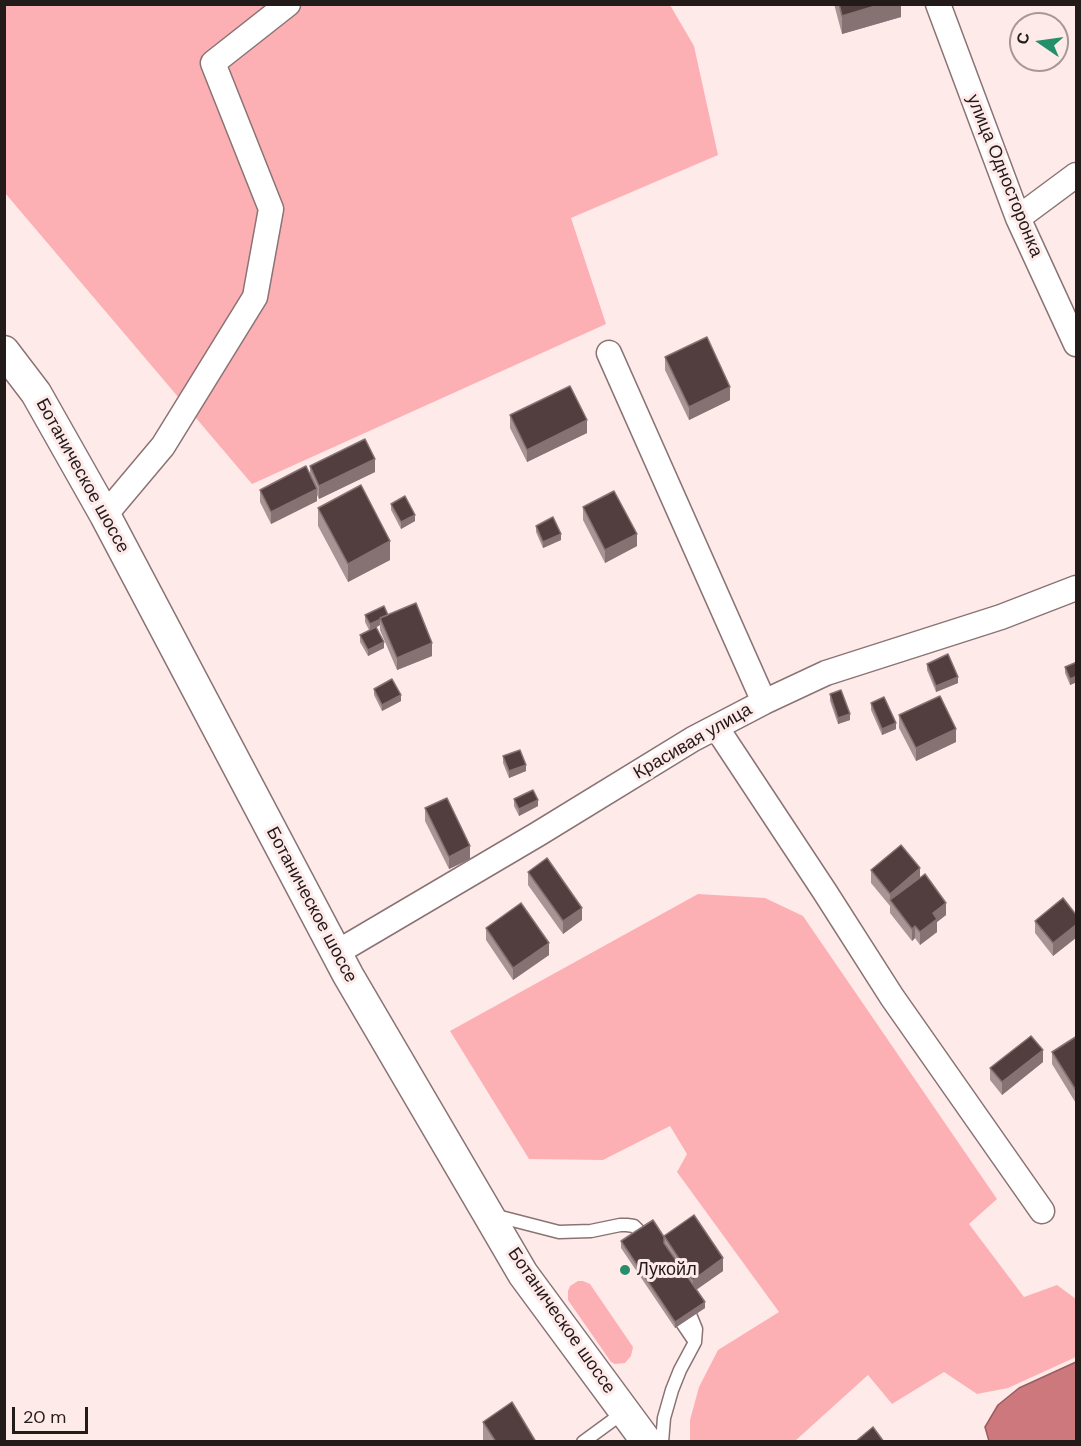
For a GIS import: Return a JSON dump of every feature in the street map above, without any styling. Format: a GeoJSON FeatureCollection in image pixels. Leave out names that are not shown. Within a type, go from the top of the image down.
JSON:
{"type":"FeatureCollection","features":[{"type":"Feature","properties":{"kind":"street"},"geometry":{"type":"LineString","coordinates":[[105,514],[163,446],[255,297],[271,209],[213,63],[288,4]]}},
{"type":"Feature","properties":{"kind":"street","name":"улица Односторонка"},"geometry":{"type":"LineString","coordinates":[[938,4],[1018,219],[1077,344]]}},
{"type":"Feature","properties":{"kind":"street"},"geometry":{"type":"LineString","coordinates":[[1018,219],[1077,175]]}},
{"type":"Feature","properties":{"kind":"street","name":"Ботаническое шоссе"},"geometry":{"type":"LineString","coordinates":[[4,351],[36,393],[105,514],[336,953],[523,1274],[647,1442]]}},
{"type":"Feature","properties":{"kind":"street"},"geometry":{"type":"LineString","coordinates":[[609,353],[764,702]]}},
{"type":"Feature","properties":{"kind":"street","name":"Красивая улица"},"geometry":{"type":"LineString","coordinates":[[336,953],[693,739],[764,702],[825,673],[1001,616],[1077,588]]}},
{"type":"Feature","properties":{"kind":"street"},"geometry":{"type":"LineString","coordinates":[[716,727],[892,997],[1042,1211]]}},
{"type":"Feature","properties":{"kind":"lane"},"geometry":{"type":"LineString","coordinates":[[488,1214],[559,1232],[623,1230],[634,1226],[653,1252]]}},
{"type":"Feature","properties":{"kind":"lane"},"geometry":{"type":"LineString","coordinates":[[662,1442],[664,1418],[672,1390],[694,1342],[696,1329],[675,1289]]}},
{"type":"Feature","properties":{"kind":"lane"},"geometry":{"type":"LineString","coordinates":[[670,1303],[694,1342]]}},
{"type":"Feature","properties":{"kind":"lane"},"geometry":{"type":"LineString","coordinates":[[583,1442],[625,1411]]}},
{"type":"Feature","properties":{"kind":"shaded area"},"geometry":{"type":"Polygon","coordinates":[[[4,5],[670,5],[694,46],[718,155],[571,218],[606,324],[252,484],[5,193],[4,5]]]}},
{"type":"Feature","properties":{"kind":"shaded area"},"geometry":{"type":"Polygon","coordinates":[[[698,894],[765,898],[803,916],[997,1199],[969,1224],[1024,1297],[1057,1285],[1076,1299],[1076,1357],[1008,1388],[977,1394],[944,1372],[892,1404],[868,1375],[795,1441],[690,1441],[690,1420],[699,1387],[718,1350],[779,1312],[677,1172],[687,1154],[670,1126],[603,1160],[529,1159],[450,1031],[698,894]]]}},
{"type":"Feature","properties":{"kind":"shaded area"},"geometry":{"type":"Polygon","coordinates":[[[578,1281],[590,1284],[633,1347],[631,1356],[625,1363],[611,1362],[568,1300],[570,1286],[578,1281]]]}},
{"type":"Feature","properties":{"kind":"shaded area"},"geometry":{"type":"Polygon","coordinates":[[[1076,1362],[1076,1441],[989,1441],[985,1427],[998,1405],[1019,1388],[1076,1362]]]}},
{"type":"Feature","properties":{"kind":"building"},"geometry":{"type":"Polygon","coordinates":[[[839,4],[882,4],[842,16],[839,4]]]}},
{"type":"Feature","properties":{"kind":"building"},"geometry":{"type":"Polygon","coordinates":[[[707,337],[730,387],[689,407],[665,357],[707,337]]]}},
{"type":"Feature","properties":{"kind":"building"},"geometry":{"type":"Polygon","coordinates":[[[570,386],[587,420],[527,450],[510,415],[570,386]]]}},
{"type":"Feature","properties":{"kind":"building"},"geometry":{"type":"Polygon","coordinates":[[[365,439],[375,459],[319,486],[310,466],[365,439]]]}},
{"type":"Feature","properties":{"kind":"building"},"geometry":{"type":"Polygon","coordinates":[[[306,466],[317,489],[271,512],[260,490],[306,466]]]}},
{"type":"Feature","properties":{"kind":"building"},"geometry":{"type":"Polygon","coordinates":[[[361,485],[390,541],[348,564],[318,508],[361,485]]]}},
{"type":"Feature","properties":{"kind":"building"},"geometry":{"type":"Polygon","coordinates":[[[614,491],[637,534],[605,550],[583,507],[614,491]]]}},
{"type":"Feature","properties":{"kind":"building"},"geometry":{"type":"Polygon","coordinates":[[[405,496],[415,515],[401,522],[391,504],[405,496]]]}},
{"type":"Feature","properties":{"kind":"building"},"geometry":{"type":"Polygon","coordinates":[[[553,517],[561,534],[543,542],[536,526],[553,517]]]}},
{"type":"Feature","properties":{"kind":"building"},"geometry":{"type":"Polygon","coordinates":[[[416,603],[432,643],[397,658],[380,618],[416,603]]]}},
{"type":"Feature","properties":{"kind":"building"},"geometry":{"type":"Polygon","coordinates":[[[384,606],[388,615],[370,624],[365,615],[384,606]]]}},
{"type":"Feature","properties":{"kind":"building"},"geometry":{"type":"Polygon","coordinates":[[[376,627],[384,642],[368,650],[360,635],[376,627]]]}},
{"type":"Feature","properties":{"kind":"building"},"geometry":{"type":"Polygon","coordinates":[[[948,654],[958,677],[936,686],[927,664],[948,654]]]}},
{"type":"Feature","properties":{"kind":"building"},"geometry":{"type":"Polygon","coordinates":[[[1077,662],[1077,676],[1070,679],[1065,667],[1077,662]]]}},
{"type":"Feature","properties":{"kind":"building"},"geometry":{"type":"Polygon","coordinates":[[[392,679],[401,695],[382,705],[374,689],[392,679]]]}},
{"type":"Feature","properties":{"kind":"building"},"geometry":{"type":"Polygon","coordinates":[[[841,690],[850,714],[838,718],[830,694],[841,690]]]}},
{"type":"Feature","properties":{"kind":"building"},"geometry":{"type":"Polygon","coordinates":[[[940,696],[956,729],[916,748],[899,715],[940,696]]]}},
{"type":"Feature","properties":{"kind":"building"},"geometry":{"type":"Polygon","coordinates":[[[884,697],[896,723],[882,729],[871,703],[884,697]]]}},
{"type":"Feature","properties":{"kind":"building"},"geometry":{"type":"Polygon","coordinates":[[[520,750],[526,765],[509,771],[503,756],[520,750]]]}},
{"type":"Feature","properties":{"kind":"building"},"geometry":{"type":"Polygon","coordinates":[[[533,790],[538,800],[519,809],[514,799],[533,790]]]}},
{"type":"Feature","properties":{"kind":"building"},"geometry":{"type":"Polygon","coordinates":[[[447,798],[470,846],[449,857],[425,808],[447,798]]]}},
{"type":"Feature","properties":{"kind":"building"},"geometry":{"type":"Polygon","coordinates":[[[901,845],[920,868],[890,894],[871,870],[901,845]]]}},
{"type":"Feature","properties":{"kind":"building"},"geometry":{"type":"Polygon","coordinates":[[[547,858],[582,908],[563,921],[528,872],[547,858]]]}},
{"type":"Feature","properties":{"kind":"building"},"geometry":{"type":"Polygon","coordinates":[[[925,874],[946,903],[933,913],[937,919],[920,932],[915,926],[912,929],[890,900],[925,874]]]}},
{"type":"Feature","properties":{"kind":"building"},"geometry":{"type":"Polygon","coordinates":[[[1063,898],[1077,916],[1077,924],[1053,943],[1035,921],[1063,898]]]}},
{"type":"Feature","properties":{"kind":"building"},"geometry":{"type":"Polygon","coordinates":[[[521,903],[549,943],[513,968],[486,928],[521,903]]]}},
{"type":"Feature","properties":{"kind":"building"},"geometry":{"type":"Polygon","coordinates":[[[1031,1036],[1043,1050],[1002,1082],[990,1068],[1031,1036]]]}},
{"type":"Feature","properties":{"kind":"building"},"geometry":{"type":"Polygon","coordinates":[[[1077,1036],[1077,1092],[1052,1052],[1077,1036]]]}},
{"type":"Feature","properties":{"kind":"building"},"geometry":{"type":"Polygon","coordinates":[[[694,1215],[723,1258],[693,1280],[664,1236],[694,1215]]]}},
{"type":"Feature","properties":{"kind":"building"},"geometry":{"type":"Polygon","coordinates":[[[653,1220],[664,1237],[664,1243],[705,1302],[675,1322],[621,1241],[653,1220]]]}},
{"type":"Feature","properties":{"kind":"building"},"geometry":{"type":"Polygon","coordinates":[[[512,1402],[536,1442],[496,1442],[483,1422],[512,1402]]]}},
{"type":"Feature","properties":{"kind":"building"},"geometry":{"type":"Polygon","coordinates":[[[873,1427],[884,1442],[855,1442],[873,1427]]]}},
{"type":"Feature","properties":{"kind":"place","name":"Лукойл"},"geometry":{"type":"Point","coordinates":[625,1270]}}]}
